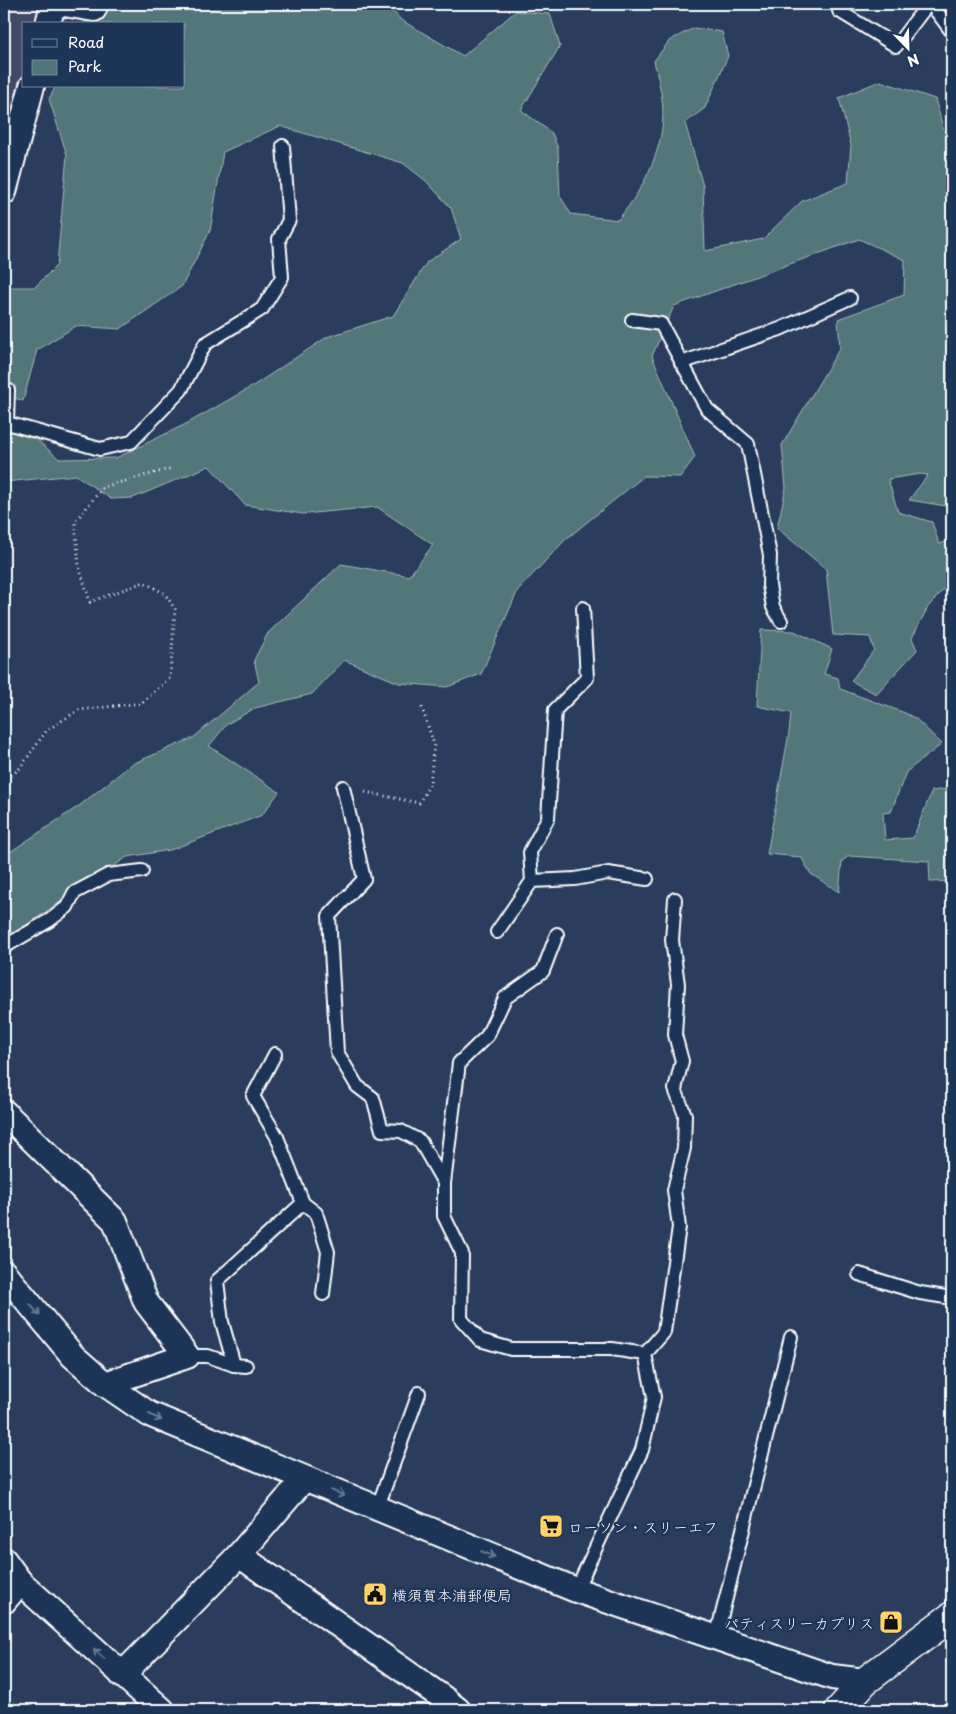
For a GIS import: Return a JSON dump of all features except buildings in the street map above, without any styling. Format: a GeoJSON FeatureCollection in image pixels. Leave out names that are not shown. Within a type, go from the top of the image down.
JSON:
{"type":"FeatureCollection","features":[{"type":"Feature","properties":{"kind":"street"},"geometry":{"type":"LineString","coordinates":[[48,22],[53,4]]}},
{"type":"Feature","properties":{"kind":"street"},"geometry":{"type":"LineString","coordinates":[[64,4],[94,9]]}},
{"type":"Feature","properties":{"kind":"street"},"geometry":{"type":"LineString","coordinates":[[4,192],[31,88]]}},
{"type":"Feature","properties":{"kind":"street"},"geometry":{"type":"LineString","coordinates":[[4,1112],[115,1221],[146,1302],[187,1356],[105,1384]]}},
{"type":"Feature","properties":{"kind":"street"},"geometry":{"type":"LineString","coordinates":[[4,1273],[73,1356],[105,1384],[149,1414],[304,1480],[576,1590],[832,1677],[865,1681]]}},
{"type":"Feature","properties":{"kind":"street"},"geometry":{"type":"LineString","coordinates":[[122,1675],[239,1555],[304,1480]]}},
{"type":"Feature","properties":{"kind":"street"},"geometry":{"type":"LineString","coordinates":[[239,1555],[458,1710]]}},
{"type":"Feature","properties":{"kind":"street"},"geometry":{"type":"LineString","coordinates":[[4,1560],[20,1582],[162,1710]]}},
{"type":"Feature","properties":{"kind":"street"},"geometry":{"type":"LineString","coordinates":[[4,1601],[20,1582]]}},
{"type":"Feature","properties":{"kind":"street"},"geometry":{"type":"LineString","coordinates":[[839,1710],[865,1681],[952,1616]]}},
{"type":"Feature","properties":{"kind":"lane"},"geometry":{"type":"LineString","coordinates":[[839,11],[896,46],[929,4],[952,32]]}},
{"type":"Feature","properties":{"kind":"lane"},"geometry":{"type":"LineString","coordinates":[[4,392],[8,390],[7,423],[100,449],[131,442],[181,390],[205,344],[262,309],[282,277],[279,239],[289,220],[283,146]]}},
{"type":"Feature","properties":{"kind":"lane"},"geometry":{"type":"LineString","coordinates":[[681,364],[780,329],[850,298]]}},
{"type":"Feature","properties":{"kind":"lane"},"geometry":{"type":"LineString","coordinates":[[632,320],[661,324],[707,409],[748,444],[770,555],[770,592],[773,607],[781,621]]}},
{"type":"Feature","properties":{"kind":"lane"},"geometry":{"type":"LineString","coordinates":[[497,932],[532,881],[530,852],[548,818],[555,710],[587,678],[582,608]]}},
{"type":"Feature","properties":{"kind":"lane"},"geometry":{"type":"LineString","coordinates":[[343,788],[364,879],[329,916],[337,1052],[357,1086],[374,1098],[382,1130],[401,1132],[420,1141],[444,1183]]}},
{"type":"Feature","properties":{"kind":"lane"},"geometry":{"type":"LineString","coordinates":[[4,947],[50,920],[67,906],[74,893],[108,874],[142,871]]}},
{"type":"Feature","properties":{"kind":"lane"},"geometry":{"type":"LineString","coordinates":[[532,881],[574,879],[608,872],[647,880]]}},
{"type":"Feature","properties":{"kind":"lane"},"geometry":{"type":"LineString","coordinates":[[645,1354],[664,1332],[679,1227],[674,1190],[684,1148],[685,1115],[675,1089],[682,1061],[675,1035],[678,984],[672,940],[675,899]]}},
{"type":"Feature","properties":{"kind":"lane"},"geometry":{"type":"LineString","coordinates":[[557,934],[544,971],[505,998],[487,1036],[459,1063],[444,1183],[444,1216],[462,1253],[462,1319],[480,1340],[511,1350],[612,1349],[645,1354]]}},
{"type":"Feature","properties":{"kind":"lane"},"geometry":{"type":"LineString","coordinates":[[275,1054],[253,1096],[277,1138],[303,1203],[316,1213],[328,1252],[323,1294]]}},
{"type":"Feature","properties":{"kind":"lane"},"geometry":{"type":"LineString","coordinates":[[187,1356],[208,1356],[240,1366],[222,1322],[217,1282],[303,1203]]}},
{"type":"Feature","properties":{"kind":"lane"},"geometry":{"type":"LineString","coordinates":[[859,1274],[920,1293],[952,1298]]}},
{"type":"Feature","properties":{"kind":"lane"},"geometry":{"type":"LineString","coordinates":[[716,1638],[791,1337]]}},
{"type":"Feature","properties":{"kind":"lane"},"geometry":{"type":"LineString","coordinates":[[576,1590],[642,1450],[654,1398],[645,1354]]}},
{"type":"Feature","properties":{"kind":"lane"},"geometry":{"type":"LineString","coordinates":[[377,1510],[419,1393]]}},
{"type":"Feature","properties":{"kind":"path"},"geometry":{"type":"LineString","coordinates":[[4,782],[20,768],[47,730],[79,710],[142,703],[170,678],[175,609],[165,594],[144,582],[90,602],[79,566],[76,522],[103,487],[173,468]]}},
{"type":"Feature","properties":{"kind":"path"},"geometry":{"type":"LineString","coordinates":[[343,788],[419,803],[430,784],[434,744],[421,705]]}},
{"type":"Feature","properties":{"kind":"shaded area"},"geometry":{"type":"Polygon","coordinates":[[[4,4],[28,4],[27,6],[44,13],[42,22],[22,22],[22,88],[24,88],[4,171],[4,4]]]}},
{"type":"Feature","properties":{"kind":"green space"},"geometry":{"type":"Polygon","coordinates":[[[91,4],[386,4],[401,20],[463,56],[516,11],[550,14],[560,46],[521,110],[552,133],[558,149],[560,196],[571,214],[618,220],[645,179],[658,148],[663,115],[662,99],[654,61],[670,40],[694,28],[722,32],[728,56],[705,108],[685,123],[703,186],[705,251],[763,239],[802,201],[848,183],[851,145],[839,98],[880,81],[935,99],[952,159],[952,507],[909,500],[928,475],[920,474],[888,479],[898,512],[932,522],[939,544],[952,540],[952,580],[928,607],[912,638],[917,650],[876,694],[851,681],[874,650],[870,637],[833,635],[826,569],[777,528],[786,488],[782,445],[840,348],[838,319],[904,295],[905,260],[859,239],[674,306],[652,356],[695,457],[680,477],[644,476],[565,540],[518,590],[481,674],[447,687],[399,683],[344,660],[312,694],[255,708],[227,724],[209,746],[279,792],[262,815],[170,850],[127,857],[4,940],[4,856],[79,806],[132,764],[193,738],[259,682],[254,660],[268,633],[341,564],[409,576],[433,545],[377,507],[303,514],[245,505],[209,466],[133,498],[111,499],[76,475],[4,482],[4,418],[13,419],[59,459],[116,458],[188,423],[253,386],[327,337],[393,316],[427,262],[461,239],[451,208],[426,181],[403,163],[280,126],[223,152],[210,231],[182,286],[120,329],[76,326],[37,350],[23,401],[4,394],[4,385],[8,378],[4,369],[4,287],[35,287],[57,265],[67,155],[49,99],[55,88],[185,88],[185,22],[85,22],[91,4]]]}},
{"type":"Feature","properties":{"kind":"green space"},"geometry":{"type":"Polygon","coordinates":[[[761,630],[794,631],[832,649],[824,674],[838,678],[840,689],[905,713],[916,719],[942,744],[906,772],[891,812],[883,813],[885,840],[913,838],[932,791],[952,788],[952,881],[930,882],[929,861],[849,856],[842,861],[839,892],[811,874],[801,857],[767,854],[791,713],[757,706],[761,630]]]}},
{"type":"Feature","properties":{"kind":"place","name":"ローソン・スリーエフ"},"geometry":{"type":"Point","coordinates":[551,1526]}},
{"type":"Feature","properties":{"kind":"place","name":"横須賀本浦郵便局"},"geometry":{"type":"Point","coordinates":[375,1594]}},
{"type":"Feature","properties":{"kind":"place","name":"パティスリーカプリス"},"geometry":{"type":"Point","coordinates":[891,1622]}}]}
